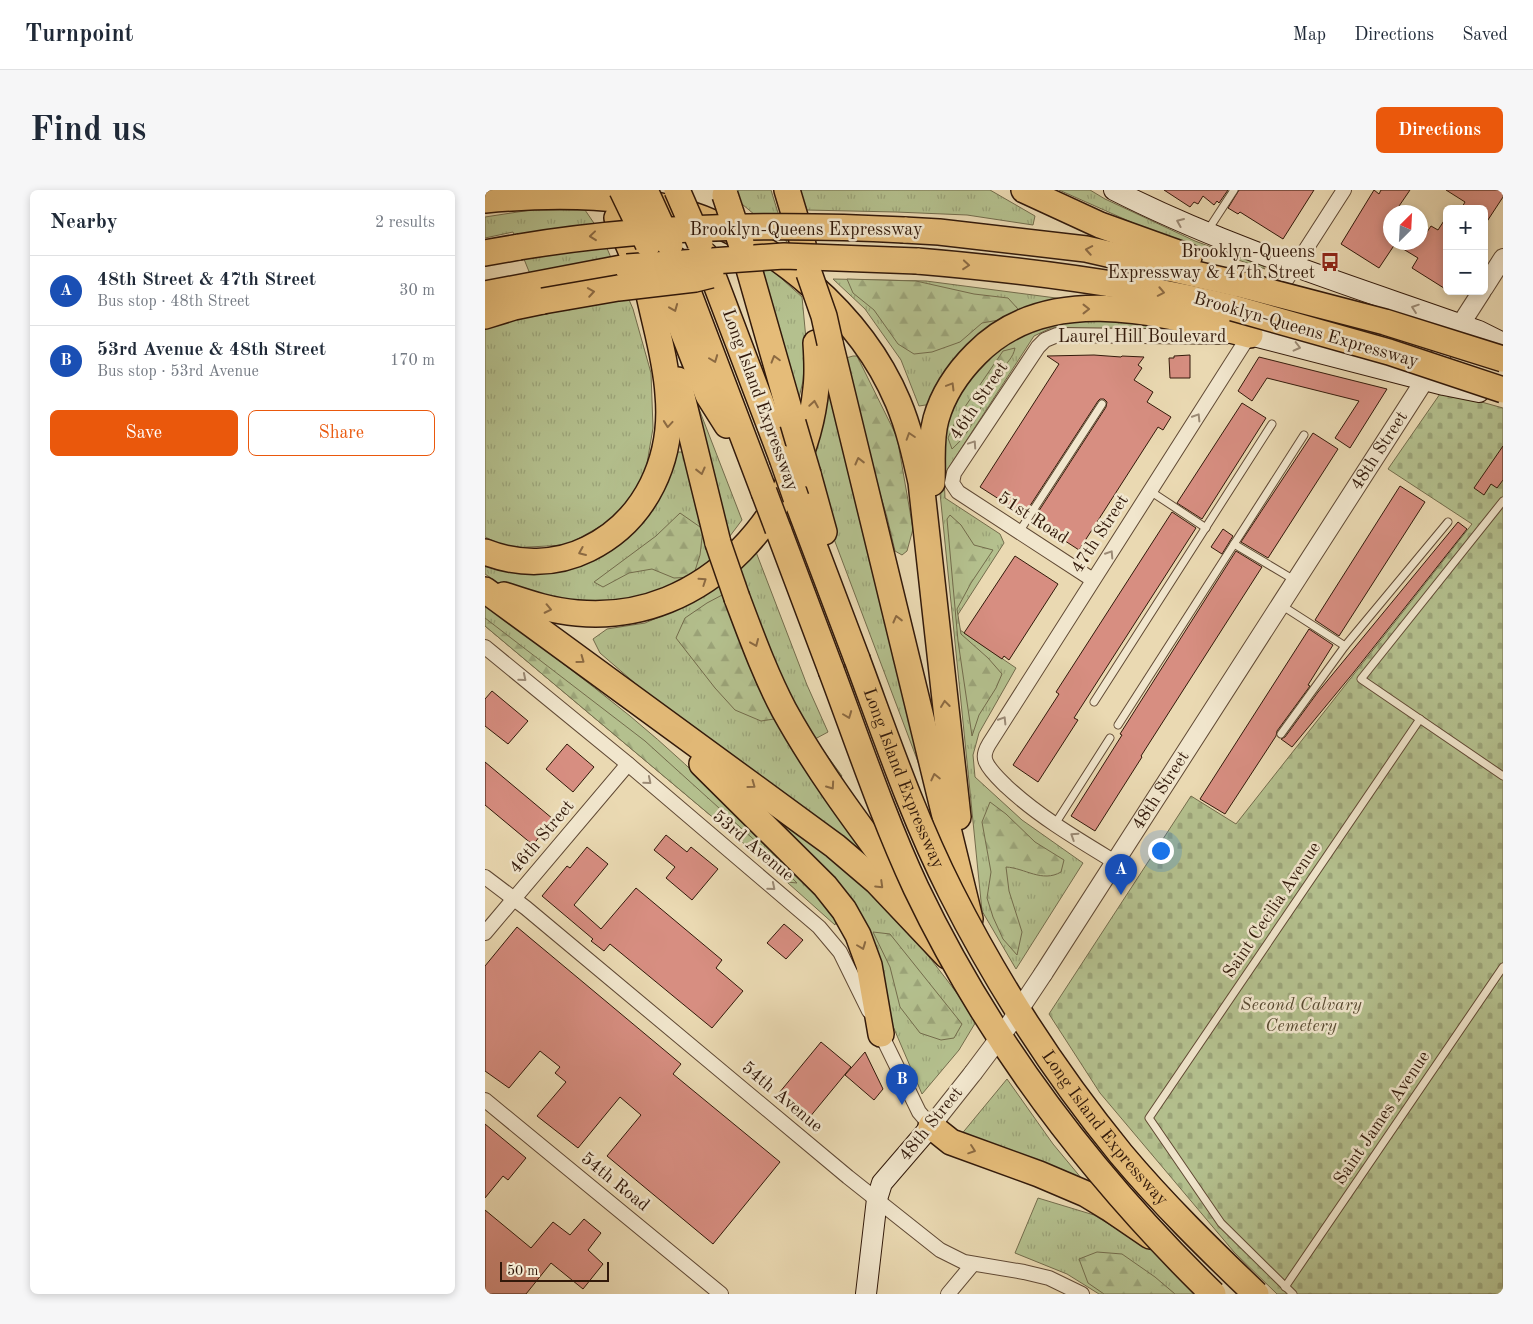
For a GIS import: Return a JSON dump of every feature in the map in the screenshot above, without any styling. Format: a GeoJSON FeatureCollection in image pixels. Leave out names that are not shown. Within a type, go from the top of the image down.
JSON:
{"type":"FeatureCollection","features":[{"type":"Feature","properties":{"kind":"highway"},"geometry":{"type":"LineString","coordinates":[[603,190],[617,218],[668,339],[719,543],[737,598],[771,683],[784,708],[807,748],[843,802],[982,992],[1010,1038],[1041,1082],[1105,1166],[1217,1289]]}},
{"type":"Feature","properties":{"kind":"highway"},"geometry":{"type":"LineString","coordinates":[[622,190],[660,248]]}},
{"type":"Feature","properties":{"kind":"highway","name":"Long Island Expressway"},"geometry":{"type":"LineString","coordinates":[[645,190],[660,248],[762,486],[896,842],[916,888],[948,950],[1003,1044],[1060,1124],[1138,1216],[1217,1289]]}},
{"type":"Feature","properties":{"kind":"highway","name":"Long Island Expressway"},"geometry":{"type":"LineString","coordinates":[[677,190],[719,289],[907,794],[950,891],[975,938],[1029,1028],[1058,1070],[1122,1154],[1192,1232],[1256,1294]]}},
{"type":"Feature","properties":{"kind":"highway"},"geometry":{"type":"LineString","coordinates":[[485,589],[547,609],[577,613],[608,613],[641,608],[696,586],[719,570],[743,549],[764,524],[792,474],[811,420],[823,343],[824,316],[809,273],[802,240],[787,190]]}},
{"type":"Feature","properties":{"kind":"highway"},"geometry":{"type":"LineString","coordinates":[[1024,190],[1238,288]]}},
{"type":"Feature","properties":{"kind":"highway"},"geometry":{"type":"LineString","coordinates":[[724,193],[743,248],[821,518],[843,620]]}},
{"type":"Feature","properties":{"kind":"highway"},"geometry":{"type":"LineString","coordinates":[[485,200],[529,197],[603,198],[658,206],[700,218],[733,232],[805,281],[844,318],[873,357],[897,402],[912,443],[921,482],[967,909]]}},
{"type":"Feature","properties":{"kind":"highway","name":"Brooklyn-Queens Expressway"},"geometry":{"type":"LineString","coordinates":[[485,253],[584,237],[693,229],[813,227],[948,233],[1086,249],[1178,269],[1238,288],[1389,352],[1503,390]]}},
{"type":"Feature","properties":{"kind":"highway"},"geometry":{"type":"LineString","coordinates":[[485,316],[514,307],[536,286],[618,288],[695,279],[784,256]]}},
{"type":"Feature","properties":{"kind":"highway","name":"Brooklyn-Queens Expressway"},"geometry":{"type":"LineString","coordinates":[[485,294],[536,286],[627,267],[784,256],[917,261],[1009,269],[1146,289],[1238,288],[1271,282],[1385,322],[1503,359]]}},
{"type":"Feature","properties":{"kind":"highway","name":"Brooklyn-Queens Expressway"},"geometry":{"type":"LineString","coordinates":[[485,280],[536,286]]}},
{"type":"Feature","properties":{"kind":"highway"},"geometry":{"type":"LineString","coordinates":[[485,552],[509,560],[523,562],[538,562],[568,557],[582,552],[610,536],[633,515],[642,502],[657,475],[662,459],[666,444],[669,414],[669,396],[664,362],[647,290]]}},
{"type":"Feature","properties":{"kind":"highway"},"geometry":{"type":"LineString","coordinates":[[928,535],[932,479],[932,441],[939,410],[949,389],[970,360],[989,341],[1011,326],[1023,320],[1050,312],[1079,308],[1111,309],[1184,319],[1250,335]]}},
{"type":"Feature","properties":{"kind":"highway"},"geometry":{"type":"LineString","coordinates":[[823,343],[967,909],[978,950],[988,975],[1051,1075],[1150,1199],[1244,1294]]}},
{"type":"Feature","properties":{"kind":"highway"},"geometry":{"type":"LineString","coordinates":[[485,589],[813,829],[855,863],[894,899],[982,992]]}},
{"type":"Feature","properties":{"kind":"highway"},"geometry":{"type":"LineString","coordinates":[[641,705],[825,886],[845,910],[858,935],[869,965],[881,1034]]}},
{"type":"Feature","properties":{"kind":"highway"},"geometry":{"type":"LineString","coordinates":[[931,1126],[951,1142],[1039,1174],[1097,1200],[1217,1289]]}},
{"type":"Feature","properties":{"kind":"main road"},"geometry":{"type":"LineString","coordinates":[[1127,193],[1150,209],[1206,233],[1479,331],[1503,344]]}},
{"type":"Feature","properties":{"kind":"main road","name":"Laurel Hill Boulevard"},"geometry":{"type":"LineString","coordinates":[[1250,335],[1426,379],[1503,396]]}},
{"type":"Feature","properties":{"kind":"main road","name":"48th Street"},"geometry":{"type":"LineString","coordinates":[[867,1294],[877,1199],[882,1183],[931,1126]]}},
{"type":"Feature","properties":{"kind":"street","name":"47th Street"},"geometry":{"type":"LineString","coordinates":[[1115,862],[1026,803],[986,763],[985,753],[1093,580],[1344,190]]}},
{"type":"Feature","properties":{"kind":"street"},"geometry":{"type":"LineString","coordinates":[[1488,282],[1503,258]]}},
{"type":"Feature","properties":{"kind":"street","name":"48th Street"},"geometry":{"type":"LineString","coordinates":[[931,1126],[1009,1025],[1043,974],[1480,295]]}},
{"type":"Feature","properties":{"kind":"street","name":"Laurel Hill Boulevard"},"geometry":{"type":"LineString","coordinates":[[1045,340],[1057,335],[1219,337],[1250,335]]}},
{"type":"Feature","properties":{"kind":"street","name":"46th Street"},"geometry":{"type":"LineString","coordinates":[[954,486],[952,480],[956,470],[1038,346],[1045,340]]}},
{"type":"Feature","properties":{"kind":"street","name":"51st Road"},"geometry":{"type":"LineString","coordinates":[[954,486],[962,494],[1093,580]]}},
{"type":"Feature","properties":{"kind":"street","name":"53rd Avenue"},"geometry":{"type":"LineString","coordinates":[[485,647],[628,764],[826,934],[847,966],[919,1112],[931,1126]]}},
{"type":"Feature","properties":{"kind":"street","name":"46th Street"},"geometry":{"type":"LineString","coordinates":[[485,933],[628,764]]}},
{"type":"Feature","properties":{"kind":"street","name":"54th Avenue"},"geometry":{"type":"LineString","coordinates":[[485,877],[940,1250],[956,1259],[973,1264],[1036,1274],[1082,1294]]}},
{"type":"Feature","properties":{"kind":"street","name":"54th Road"},"geometry":{"type":"LineString","coordinates":[[485,1100],[721,1294]]}},
{"type":"Feature","properties":{"kind":"street"},"geometry":{"type":"LineString","coordinates":[[948,1294],[973,1264]]}},
{"type":"Feature","properties":{"kind":"lane"},"geometry":{"type":"LineString","coordinates":[[1206,233],[1234,190]]}},
{"type":"Feature","properties":{"kind":"lane"},"geometry":{"type":"LineString","coordinates":[[1019,532],[1102,404]]}},
{"type":"Feature","properties":{"kind":"lane"},"geometry":{"type":"LineString","coordinates":[[1094,702],[1272,424]]}},
{"type":"Feature","properties":{"kind":"lane"},"geometry":{"type":"LineString","coordinates":[[1118,725],[1304,434]]}},
{"type":"Feature","properties":{"kind":"lane"},"geometry":{"type":"LineString","coordinates":[[1150,492],[1206,528]]}},
{"type":"Feature","properties":{"kind":"lane"},"geometry":{"type":"LineString","coordinates":[[1503,501],[1361,679],[1503,776]]}},
{"type":"Feature","properties":{"kind":"lane"},"geometry":{"type":"LineString","coordinates":[[1281,734],[1345,646],[1448,522]]}},
{"type":"Feature","properties":{"kind":"lane"},"geometry":{"type":"LineString","coordinates":[[1234,544],[1296,581]]}},
{"type":"Feature","properties":{"kind":"lane"},"geometry":{"type":"LineString","coordinates":[[1281,604],[1345,646]]}},
{"type":"Feature","properties":{"kind":"lane","name":"Saint Cecilia Avenue"},"geometry":{"type":"LineString","coordinates":[[1285,1287],[1221,1224],[1149,1118],[1420,719]]}},
{"type":"Feature","properties":{"kind":"lane"},"geometry":{"type":"LineString","coordinates":[[1055,824],[1110,738]]}},
{"type":"Feature","properties":{"kind":"lane","name":"Saint James Avenue"},"geometry":{"type":"LineString","coordinates":[[1285,1287],[1503,966]]}},
{"type":"Feature","properties":{"kind":"lane"},"geometry":{"type":"LineString","coordinates":[[1285,1287],[1293,1294]]}},
{"type":"Feature","properties":{"kind":"green space"},"geometry":{"type":"Polygon","coordinates":[[[733,190],[771,190],[787,242],[736,199],[733,190]]]}},
{"type":"Feature","properties":{"kind":"green space"},"geometry":{"type":"Polygon","coordinates":[[[798,190],[990,190],[1035,216],[1033,225],[967,215],[806,210],[798,190]]]}},
{"type":"Feature","properties":{"kind":"green space"},"geometry":{"type":"Polygon","coordinates":[[[1059,190],[1090,190],[1105,199],[1195,241],[1263,266],[1265,269],[1149,230],[1059,190]]]}},
{"type":"Feature","properties":{"kind":"green space"},"geometry":{"type":"Polygon","coordinates":[[[531,210],[585,210],[600,232],[633,309],[651,373],[653,428],[644,481],[615,518],[567,545],[509,548],[485,537],[485,327],[543,306],[513,232],[485,238],[485,217],[531,210]]]}},
{"type":"Feature","properties":{"kind":"green space"},"geometry":{"type":"Polygon","coordinates":[[[747,252],[773,271],[802,297],[806,339],[803,381],[796,410],[747,252]]]}},
{"type":"Feature","properties":{"kind":"green space"},"geometry":{"type":"Polygon","coordinates":[[[833,279],[926,281],[1079,301],[1006,321],[932,404],[919,406],[901,360],[865,309],[833,279]]]}},
{"type":"Feature","properties":{"kind":"green space"},"geometry":{"type":"Polygon","coordinates":[[[847,279],[916,281],[974,294],[1008,298],[1018,309],[1010,318],[982,323],[960,342],[932,352],[914,354],[898,344],[874,310],[853,293],[847,279]]]}},
{"type":"Feature","properties":{"kind":"green space"},"geometry":{"type":"Polygon","coordinates":[[[1079,317],[1166,326],[1173,330],[1051,328],[1034,336],[944,475],[945,498],[1000,534],[1004,543],[957,616],[960,630],[1016,668],[979,733],[973,755],[975,777],[1022,820],[1083,863],[1016,969],[982,911],[938,473],[940,436],[966,378],[1020,332],[1079,317]]]}},
{"type":"Feature","properties":{"kind":"green space"},"geometry":{"type":"Polygon","coordinates":[[[1015,348],[967,432],[952,449],[948,438],[956,420],[1003,351],[1015,348]]]}},
{"type":"Feature","properties":{"kind":"green space"},"geometry":{"type":"Polygon","coordinates":[[[857,356],[897,437],[913,529],[907,551],[902,555],[895,551],[887,517],[850,393],[846,358],[857,356]]]}},
{"type":"Feature","properties":{"kind":"green space"},"geometry":{"type":"Polygon","coordinates":[[[681,357],[742,520],[727,540],[712,494],[681,357]]]}},
{"type":"Feature","properties":{"kind":"green space"},"geometry":{"type":"Polygon","coordinates":[[[824,369],[938,815],[831,531],[809,454],[824,369]]]}},
{"type":"Feature","properties":{"kind":"green space","name":"Second Calvary Cemetery"},"geometry":{"type":"Polygon","coordinates":[[[1442,391],[1503,408],[1503,1294],[1277,1294],[1234,1252],[1100,1093],[1049,1014],[1191,796],[1236,824],[1472,524],[1388,469],[1442,391]]]}},
{"type":"Feature","properties":{"kind":"green space"},"geometry":{"type":"Polygon","coordinates":[[[675,452],[685,452],[716,566],[671,594],[608,608],[516,595],[485,574],[485,559],[571,567],[675,452]]]}},
{"type":"Feature","properties":{"kind":"green space"},"geometry":{"type":"Polygon","coordinates":[[[680,513],[703,529],[700,555],[693,577],[674,578],[652,569],[629,573],[603,587],[594,582],[656,536],[680,513]]]}},
{"type":"Feature","properties":{"kind":"green space"},"geometry":{"type":"Polygon","coordinates":[[[950,515],[961,525],[974,545],[993,550],[971,583],[957,609],[961,634],[988,658],[1002,674],[996,688],[979,715],[972,736],[958,641],[947,519],[950,515]]]}},
{"type":"Feature","properties":{"kind":"green space"},"geometry":{"type":"Polygon","coordinates":[[[756,552],[807,685],[828,732],[815,739],[842,776],[838,781],[808,738],[735,573],[756,552]]]}},
{"type":"Feature","properties":{"kind":"green space"},"geometry":{"type":"Polygon","coordinates":[[[721,585],[878,864],[877,873],[701,740],[600,653],[593,639],[607,629],[645,623],[683,607],[721,585]]]}},
{"type":"Feature","properties":{"kind":"green space"},"geometry":{"type":"Polygon","coordinates":[[[724,594],[776,711],[774,719],[761,721],[735,710],[715,688],[676,638],[685,618],[724,594]]]}},
{"type":"Feature","properties":{"kind":"green space"},"geometry":{"type":"Polygon","coordinates":[[[485,606],[630,716],[684,763],[762,839],[837,918],[835,925],[741,841],[485,626],[485,606]]]}},
{"type":"Feature","properties":{"kind":"green space"},"geometry":{"type":"Polygon","coordinates":[[[485,618],[645,741],[761,846],[797,883],[787,882],[741,841],[485,626],[485,618]]]}},
{"type":"Feature","properties":{"kind":"green space"},"geometry":{"type":"Polygon","coordinates":[[[990,802],[1006,814],[1035,842],[1064,860],[1061,872],[1047,876],[1040,876],[1006,867],[1009,891],[1022,932],[1017,955],[1003,939],[987,898],[991,872],[982,822],[990,802]]]}},
{"type":"Feature","properties":{"kind":"green space"},"geometry":{"type":"Polygon","coordinates":[[[778,823],[816,842],[862,881],[903,925],[977,1020],[959,1050],[922,1094],[889,1017],[875,952],[778,823]]]}},
{"type":"Feature","properties":{"kind":"green space"},"geometry":{"type":"Polygon","coordinates":[[[873,932],[890,934],[962,1024],[954,1038],[941,1040],[920,1033],[900,1007],[890,967],[873,932]]]}},
{"type":"Feature","properties":{"kind":"green space"},"geometry":{"type":"Polygon","coordinates":[[[1007,1079],[1053,1144],[1092,1191],[960,1136],[1007,1079]]]}},
{"type":"Feature","properties":{"kind":"green space"},"geometry":{"type":"Polygon","coordinates":[[[1038,1198],[1094,1215],[1172,1263],[1202,1294],[1099,1294],[1067,1274],[1015,1253],[1038,1198]]]}},
{"type":"Feature","properties":{"kind":"green space"},"geometry":{"type":"Polygon","coordinates":[[[1097,1252],[1122,1254],[1155,1277],[1175,1294],[1104,1294],[1088,1283],[1079,1259],[1097,1252]]]}},
{"type":"Feature","properties":{"kind":"building"},"geometry":{"type":"Polygon","coordinates":[[[1164,190],[1228,190],[1219,203],[1217,201],[1214,205],[1203,196],[1198,204],[1194,202],[1190,207],[1164,190]]]}},
{"type":"Feature","properties":{"kind":"building"},"geometry":{"type":"Polygon","coordinates":[[[1239,190],[1314,190],[1283,239],[1240,212],[1238,214],[1228,208],[1239,190]]]}},
{"type":"Feature","properties":{"kind":"building"},"geometry":{"type":"Polygon","coordinates":[[[1374,190],[1379,194],[1381,190],[1410,190],[1400,205],[1383,205],[1383,250],[1391,250],[1379,268],[1341,244],[1374,190]]]}},
{"type":"Feature","properties":{"kind":"building"},"geometry":{"type":"Polygon","coordinates":[[[1446,190],[1503,190],[1503,197],[1488,220],[1488,205],[1463,205],[1465,202],[1446,190]]]}},
{"type":"Feature","properties":{"kind":"building"},"geometry":{"type":"Polygon","coordinates":[[[1443,222],[1443,287],[1412,268],[1418,258],[1405,250],[1428,250],[1428,230],[1431,226],[1438,230],[1443,222]]]}},
{"type":"Feature","properties":{"kind":"building"},"geometry":{"type":"Polygon","coordinates":[[[1190,355],[1190,378],[1170,378],[1169,358],[1190,355]]]}},
{"type":"Feature","properties":{"kind":"building"},"geometry":{"type":"Polygon","coordinates":[[[1047,356],[1144,357],[1138,365],[1142,368],[1134,380],[1153,392],[1147,402],[1171,417],[1163,430],[1158,427],[1079,550],[1033,520],[1106,407],[1107,402],[1104,399],[1098,401],[1024,515],[980,487],[1059,364],[1047,356]]]}},
{"type":"Feature","properties":{"kind":"building"},"geometry":{"type":"Polygon","coordinates":[[[1259,357],[1387,389],[1350,448],[1335,438],[1359,401],[1267,378],[1252,401],[1238,391],[1259,357]]]}},
{"type":"Feature","properties":{"kind":"building"},"geometry":{"type":"Polygon","coordinates":[[[1242,403],[1266,418],[1202,519],[1177,503],[1242,403]]]}},
{"type":"Feature","properties":{"kind":"building"},"geometry":{"type":"Polygon","coordinates":[[[1313,433],[1338,449],[1268,558],[1241,542],[1313,433]]]}},
{"type":"Feature","properties":{"kind":"building"},"geometry":{"type":"Polygon","coordinates":[[[1503,446],[1503,480],[1497,488],[1491,484],[1484,495],[1474,488],[1503,446]]]}},
{"type":"Feature","properties":{"kind":"building"},"geometry":{"type":"Polygon","coordinates":[[[1400,486],[1425,502],[1339,636],[1315,620],[1400,486]]]}},
{"type":"Feature","properties":{"kind":"building"},"geometry":{"type":"Polygon","coordinates":[[[1172,512],[1196,528],[1074,718],[1078,720],[1038,782],[1013,765],[1059,694],[1056,692],[1172,512]]]}},
{"type":"Feature","properties":{"kind":"building"},"geometry":{"type":"Polygon","coordinates":[[[1458,522],[1467,529],[1354,672],[1292,747],[1281,739],[1285,737],[1318,692],[1458,522]]]}},
{"type":"Feature","properties":{"kind":"building"},"geometry":{"type":"Polygon","coordinates":[[[1223,529],[1233,536],[1222,554],[1211,547],[1223,529]]]}},
{"type":"Feature","properties":{"kind":"building"},"geometry":{"type":"Polygon","coordinates":[[[1236,551],[1262,567],[1095,831],[1071,816],[1122,735],[1120,734],[1236,551]]]}},
{"type":"Feature","properties":{"kind":"building"},"geometry":{"type":"Polygon","coordinates":[[[1015,556],[1058,584],[1009,660],[1004,656],[1002,659],[964,633],[1015,556]]]}},
{"type":"Feature","properties":{"kind":"building"},"geometry":{"type":"Polygon","coordinates":[[[1309,629],[1333,645],[1308,685],[1310,686],[1277,731],[1276,736],[1225,814],[1200,799],[1309,629]]]}},
{"type":"Feature","properties":{"kind":"building"},"geometry":{"type":"Polygon","coordinates":[[[492,691],[528,721],[508,744],[485,726],[485,699],[492,691]]]}},
{"type":"Feature","properties":{"kind":"building"},"geometry":{"type":"Polygon","coordinates":[[[567,744],[594,767],[573,792],[546,769],[567,744]]]}},
{"type":"Feature","properties":{"kind":"building"},"geometry":{"type":"Polygon","coordinates":[[[485,762],[553,819],[533,845],[485,805],[485,762]]]}},
{"type":"Feature","properties":{"kind":"building"},"geometry":{"type":"Polygon","coordinates":[[[666,835],[687,852],[691,847],[718,869],[692,900],[666,878],[675,867],[654,850],[666,835]]]}},
{"type":"Feature","properties":{"kind":"building"},"geometry":{"type":"Polygon","coordinates":[[[587,847],[608,864],[574,905],[601,929],[636,888],[722,960],[716,968],[743,991],[712,1028],[610,944],[604,951],[591,941],[593,939],[542,896],[567,866],[570,868],[587,847]]]}},
{"type":"Feature","properties":{"kind":"building"},"geometry":{"type":"Polygon","coordinates":[[[784,924],[803,940],[786,959],[767,943],[784,924]]]}},
{"type":"Feature","properties":{"kind":"building"},"geometry":{"type":"Polygon","coordinates":[[[517,927],[681,1064],[673,1074],[780,1162],[713,1244],[607,1156],[641,1115],[620,1097],[578,1148],[537,1116],[566,1082],[555,1073],[560,1067],[540,1051],[509,1088],[485,1071],[485,966],[517,927]]]}},
{"type":"Feature","properties":{"kind":"building"},"geometry":{"type":"Polygon","coordinates":[[[821,1042],[851,1067],[809,1118],[779,1093],[821,1042]]]}},
{"type":"Feature","properties":{"kind":"building"},"geometry":{"type":"Polygon","coordinates":[[[865,1052],[883,1089],[874,1100],[845,1075],[865,1052]]]}},
{"type":"Feature","properties":{"kind":"building"},"geometry":{"type":"Polygon","coordinates":[[[485,1124],[526,1158],[508,1180],[503,1176],[485,1198],[485,1124]]]}},
{"type":"Feature","properties":{"kind":"building"},"geometry":{"type":"Polygon","coordinates":[[[485,1210],[531,1248],[553,1222],[570,1235],[584,1219],[601,1233],[588,1250],[603,1264],[583,1289],[551,1263],[526,1294],[485,1294],[485,1210]]]}},
{"type":"Feature","properties":{"kind":"place","name":"Brooklyn-Queens Expressway & 47th Street"},"geometry":{"type":"Point","coordinates":[1330,262]}},
{"type":"Feature","properties":{"kind":"place","name":"48th Street & 47th Street"},"geometry":{"type":"Point","coordinates":[1121,895]}},
{"type":"Feature","properties":{"kind":"place","name":"53rd Avenue & 48th Street"},"geometry":{"type":"Point","coordinates":[902,1105]}}]}
